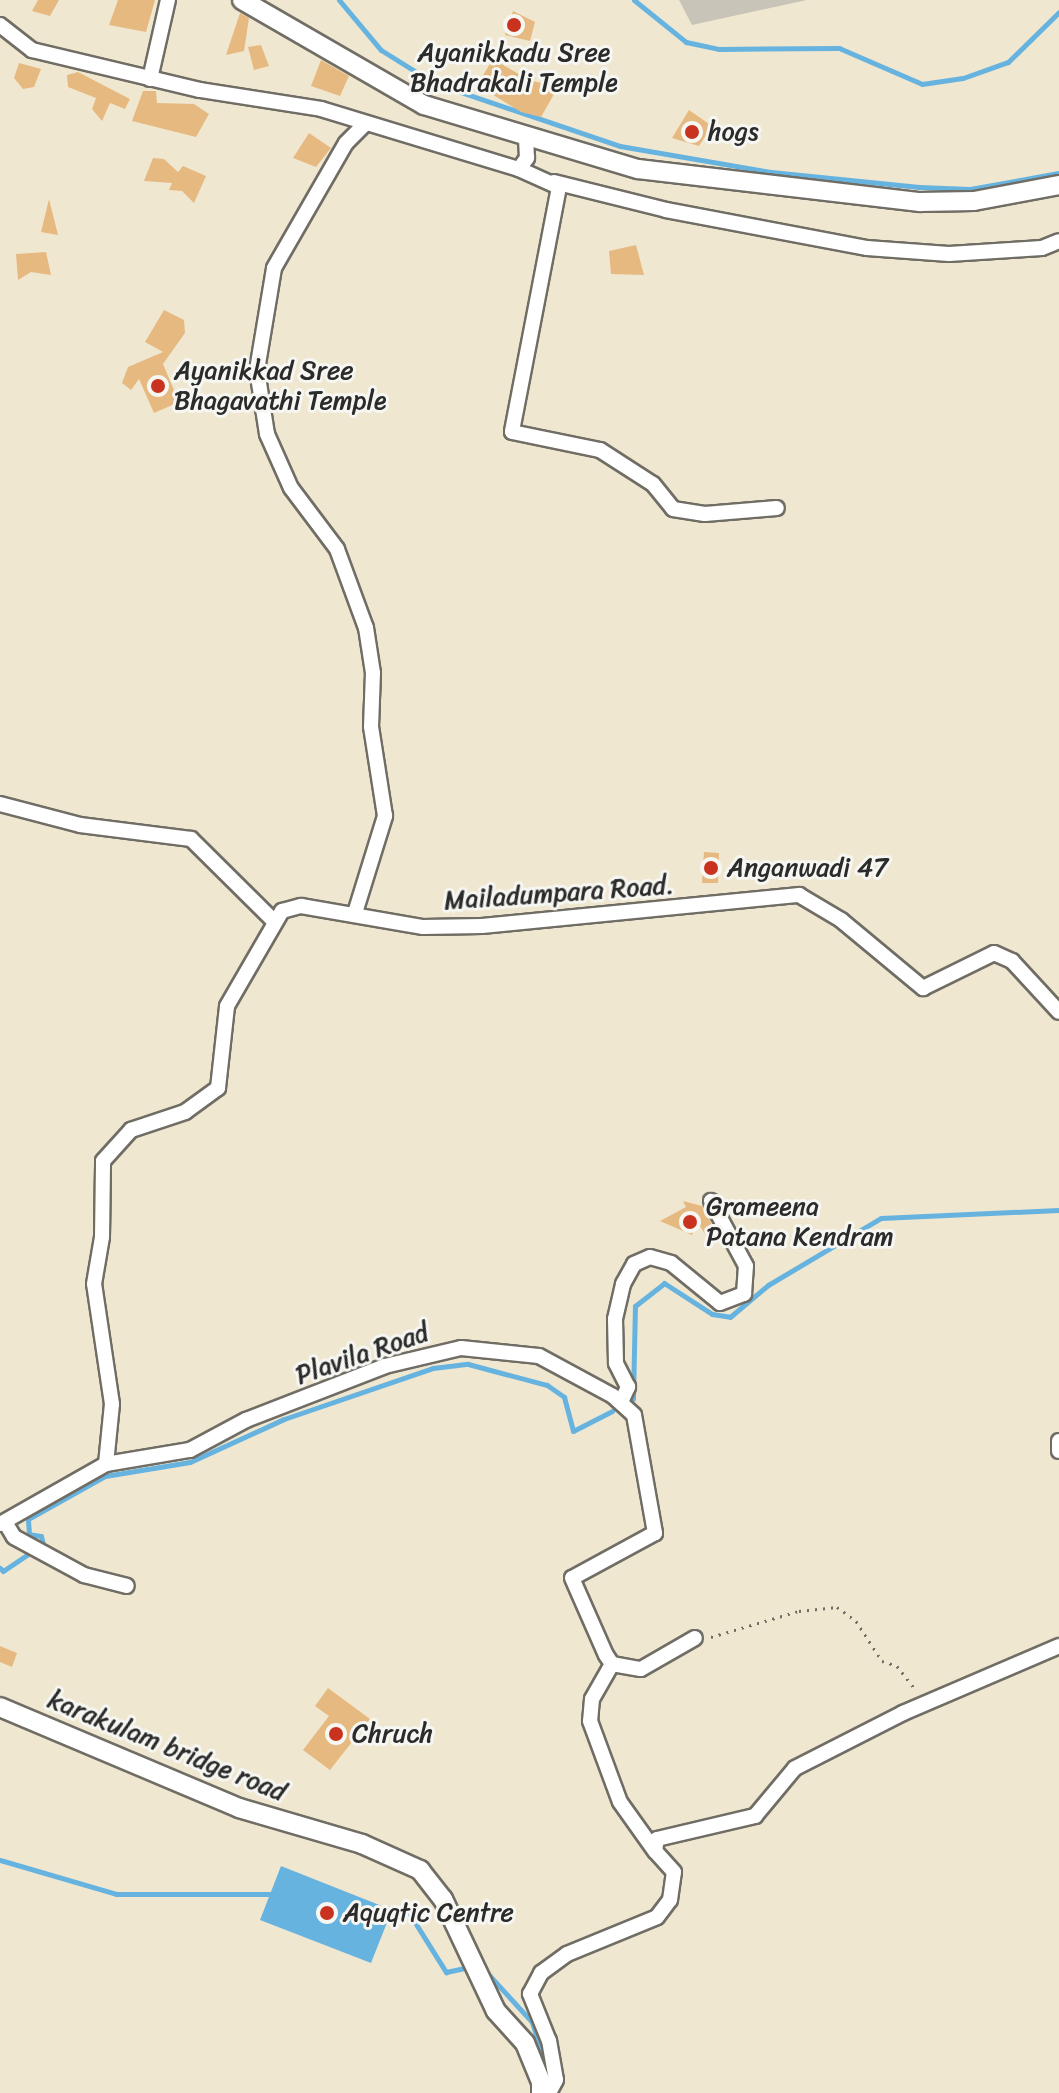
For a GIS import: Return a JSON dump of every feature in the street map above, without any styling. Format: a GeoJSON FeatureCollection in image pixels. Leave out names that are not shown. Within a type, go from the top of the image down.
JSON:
{"type":"FeatureCollection","features":[{"type":"Feature","properties":{"kind":"main road"},"geometry":{"type":"LineString","coordinates":[[242,0],[424,105],[526,140],[638,169],[920,202],[974,201],[1059,185]]}},
{"type":"Feature","properties":{"kind":"main road","name":"karakulam bridge road"},"geometry":{"type":"LineString","coordinates":[[0,1707],[239,1808],[362,1844],[420,1870],[443,1899],[496,2011],[525,2043],[541,2093]]}},
{"type":"Feature","properties":{"kind":"street"},"geometry":{"type":"LineString","coordinates":[[150,79],[168,0]]}},
{"type":"Feature","properties":{"kind":"street"},"geometry":{"type":"LineString","coordinates":[[0,25],[32,50],[150,79],[321,109],[364,125],[554,182],[666,210],[867,248],[949,254],[1042,248],[1059,241]]}},
{"type":"Feature","properties":{"kind":"street"},"geometry":{"type":"LineString","coordinates":[[355,913],[385,816],[371,727],[373,673],[366,628],[337,549],[291,488],[267,434],[257,370],[274,268],[346,143],[364,125]]}},
{"type":"Feature","properties":{"kind":"street"},"geometry":{"type":"LineString","coordinates":[[519,169],[527,158],[526,140]]}},
{"type":"Feature","properties":{"kind":"street"},"geometry":{"type":"LineString","coordinates":[[554,182],[559,187],[512,432],[600,450],[653,484],[673,509],[705,514],[777,508]]}},
{"type":"Feature","properties":{"kind":"street"},"geometry":{"type":"LineString","coordinates":[[0,804],[80,825],[191,839],[274,921],[227,1006],[218,1088],[185,1112],[131,1130],[103,1161],[102,1237],[94,1284],[112,1404],[106,1464],[2,1523],[14,1537],[84,1575],[127,1586]]}},
{"type":"Feature","properties":{"kind":"street","name":"Mailadumpara Road."},"geometry":{"type":"LineString","coordinates":[[274,921],[296,906],[355,913],[423,927],[506,925],[799,895],[841,920],[923,988],[994,953],[1012,961],[1059,1012]]}},
{"type":"Feature","properties":{"kind":"street"},"geometry":{"type":"LineString","coordinates":[[612,1664],[576,1598],[572,1578],[655,1533],[634,1415],[621,1402],[628,1387],[616,1363],[615,1319],[623,1284],[634,1264],[650,1257],[671,1263],[720,1303],[744,1294],[746,1266],[711,1201]]}},
{"type":"Feature","properties":{"kind":"street","name":"Plavila Road"},"geometry":{"type":"LineString","coordinates":[[106,1464],[127,1464],[190,1450],[246,1420],[438,1351],[482,1348],[555,1360],[621,1402]]}},
{"type":"Feature","properties":{"kind":"street"},"geometry":{"type":"LineString","coordinates":[[1059,1441],[1059,1451]]}},
{"type":"Feature","properties":{"kind":"street"},"geometry":{"type":"LineString","coordinates":[[612,1664],[641,1669],[695,1638]]}},
{"type":"Feature","properties":{"kind":"street"},"geometry":{"type":"LineString","coordinates":[[655,1851],[657,1839],[668,1834],[755,1816],[795,1768],[928,1703],[1059,1646]]}},
{"type":"Feature","properties":{"kind":"street"},"geometry":{"type":"LineString","coordinates":[[549,2093],[556,2080],[549,2041],[530,1994],[541,1973],[567,1954],[657,1917],[670,1900],[674,1872],[620,1802],[590,1721],[592,1699],[612,1664]]}},
{"type":"Feature","properties":{"kind":"path"},"geometry":{"type":"LineString","coordinates":[[695,1638],[720,1636],[799,1611],[837,1607],[856,1621],[882,1661],[897,1666],[928,1703]]}},
{"type":"Feature","properties":{"kind":"shaded area"},"geometry":{"type":"Polygon","coordinates":[[[679,0],[807,0],[692,25],[679,0]]]}},
{"type":"Feature","properties":{"kind":"water","name":"Aquqtic Centre"},"geometry":{"type":"Polygon","coordinates":[[[281,1866],[392,1910],[371,1963],[260,1920],[281,1866]]]}},
{"type":"Feature","properties":{"kind":"building"},"geometry":{"type":"Polygon","coordinates":[[[38,0],[59,0],[50,16],[32,11],[38,0]]]}},
{"type":"Feature","properties":{"kind":"building"},"geometry":{"type":"Polygon","coordinates":[[[118,0],[155,0],[146,32],[109,25],[118,0]]]}},
{"type":"Feature","properties":{"kind":"building"},"geometry":{"type":"Polygon","coordinates":[[[513,11],[535,22],[530,41],[505,35],[513,11]]]}},
{"type":"Feature","properties":{"kind":"building"},"geometry":{"type":"Polygon","coordinates":[[[240,13],[249,18],[244,51],[226,55],[240,13]]]}},
{"type":"Feature","properties":{"kind":"building"},"geometry":{"type":"Polygon","coordinates":[[[261,45],[269,66],[254,70],[248,47],[261,45]]]}},
{"type":"Feature","properties":{"kind":"building"},"geometry":{"type":"Polygon","coordinates":[[[493,59],[529,80],[558,87],[541,117],[521,112],[477,85],[493,59]]]}},
{"type":"Feature","properties":{"kind":"building"},"geometry":{"type":"Polygon","coordinates":[[[321,60],[349,76],[340,96],[311,86],[321,60]]]}},
{"type":"Feature","properties":{"kind":"building"},"geometry":{"type":"Polygon","coordinates":[[[19,63],[41,69],[34,87],[23,89],[14,78],[19,63]]]}},
{"type":"Feature","properties":{"kind":"building"},"geometry":{"type":"Polygon","coordinates":[[[78,72],[130,99],[125,109],[110,103],[102,121],[92,109],[96,98],[68,87],[67,75],[78,72]]]}},
{"type":"Feature","properties":{"kind":"building"},"geometry":{"type":"Polygon","coordinates":[[[143,91],[156,91],[157,103],[194,104],[209,114],[196,137],[132,121],[143,91]]]}},
{"type":"Feature","properties":{"kind":"building","name":"hogs"},"geometry":{"type":"Polygon","coordinates":[[[689,110],[712,126],[699,146],[672,138],[689,110]]]}},
{"type":"Feature","properties":{"kind":"building"},"geometry":{"type":"Polygon","coordinates":[[[309,133],[331,148],[316,167],[293,158],[309,133]]]}},
{"type":"Feature","properties":{"kind":"building"},"geometry":{"type":"Polygon","coordinates":[[[153,158],[164,159],[178,172],[183,166],[206,176],[194,203],[182,191],[169,190],[172,183],[144,181],[153,158]]]}},
{"type":"Feature","properties":{"kind":"building"},"geometry":{"type":"Polygon","coordinates":[[[49,199],[58,235],[41,232],[49,199]]]}},
{"type":"Feature","properties":{"kind":"building"},"geometry":{"type":"Polygon","coordinates":[[[636,245],[644,275],[611,274],[609,251],[636,245]]]}},
{"type":"Feature","properties":{"kind":"building"},"geometry":{"type":"Polygon","coordinates":[[[46,252],[51,275],[31,272],[18,280],[16,254],[46,252]]]}},
{"type":"Feature","properties":{"kind":"building","name":"Ayanikkad Sree Bhagavathi Temple"},"geometry":{"type":"Polygon","coordinates":[[[164,310],[184,320],[185,333],[163,364],[179,402],[154,413],[139,379],[131,390],[122,383],[128,367],[163,352],[145,342],[164,310]]]}},
{"type":"Feature","properties":{"kind":"building","name":"Anganwadi 47"},"geometry":{"type":"Polygon","coordinates":[[[704,852],[719,853],[718,883],[702,883],[704,852]]]}},
{"type":"Feature","properties":{"kind":"building","name":"Grameena Patana Kendram"},"geometry":{"type":"Polygon","coordinates":[[[683,1201],[702,1206],[716,1232],[708,1238],[697,1222],[692,1235],[660,1221],[686,1207],[683,1201]]]}},
{"type":"Feature","properties":{"kind":"building"},"geometry":{"type":"Polygon","coordinates":[[[0,1646],[17,1653],[12,1667],[0,1662],[0,1646]]]}},
{"type":"Feature","properties":{"kind":"building","name":"Chruch"},"geometry":{"type":"Polygon","coordinates":[[[328,1688],[370,1719],[330,1770],[303,1750],[329,1716],[315,1706],[328,1688]]]}},
{"type":"Feature","properties":{"kind":"waterway"},"geometry":{"type":"LineString","coordinates":[[339,0],[381,50],[434,83],[620,146],[771,172],[919,187],[970,189],[1059,173]]}},
{"type":"Feature","properties":{"kind":"waterway"},"geometry":{"type":"LineString","coordinates":[[634,0],[686,42],[718,49],[839,48],[922,84],[963,78],[1008,62],[1059,12]]}},
{"type":"Feature","properties":{"kind":"waterway"},"geometry":{"type":"LineString","coordinates":[[633,1399],[635,1306],[664,1283],[712,1314],[730,1317],[768,1285],[881,1218],[1059,1210]]}},
{"type":"Feature","properties":{"kind":"waterway"},"geometry":{"type":"LineString","coordinates":[[0,1568],[3,1571],[43,1544],[41,1536],[29,1534],[28,1519],[105,1476],[190,1462],[284,1419],[433,1368],[468,1364],[547,1385],[564,1397],[573,1431],[612,1411]]}},
{"type":"Feature","properties":{"kind":"waterway"},"geometry":{"type":"LineString","coordinates":[[0,1860],[116,1894],[270,1894]]}},
{"type":"Feature","properties":{"kind":"waterway"},"geometry":{"type":"LineString","coordinates":[[386,1908],[409,1913],[446,1972],[470,1967]]}},
{"type":"Feature","properties":{"kind":"waterway"},"geometry":{"type":"LineString","coordinates":[[479,1964],[532,2022],[547,2071]]}},
{"type":"Feature","properties":{"kind":"place","name":"Ayanikkadu Sree Bhadrakali Temple"},"geometry":{"type":"Point","coordinates":[514,25]}},
{"type":"Feature","properties":{"kind":"place","name":"hogs"},"geometry":{"type":"Point","coordinates":[692,132]}},
{"type":"Feature","properties":{"kind":"place","name":"Ayanikkad Sree Bhagavathi Temple"},"geometry":{"type":"Point","coordinates":[158,386]}},
{"type":"Feature","properties":{"kind":"place","name":"Anganwadi 47"},"geometry":{"type":"Point","coordinates":[711,868]}},
{"type":"Feature","properties":{"kind":"place","name":"Grameena Patana Kendram"},"geometry":{"type":"Point","coordinates":[690,1222]}},
{"type":"Feature","properties":{"kind":"place","name":"Chruch"},"geometry":{"type":"Point","coordinates":[336,1734]}},
{"type":"Feature","properties":{"kind":"place","name":"Aquqtic Centre"},"geometry":{"type":"Point","coordinates":[327,1913]}}]}
